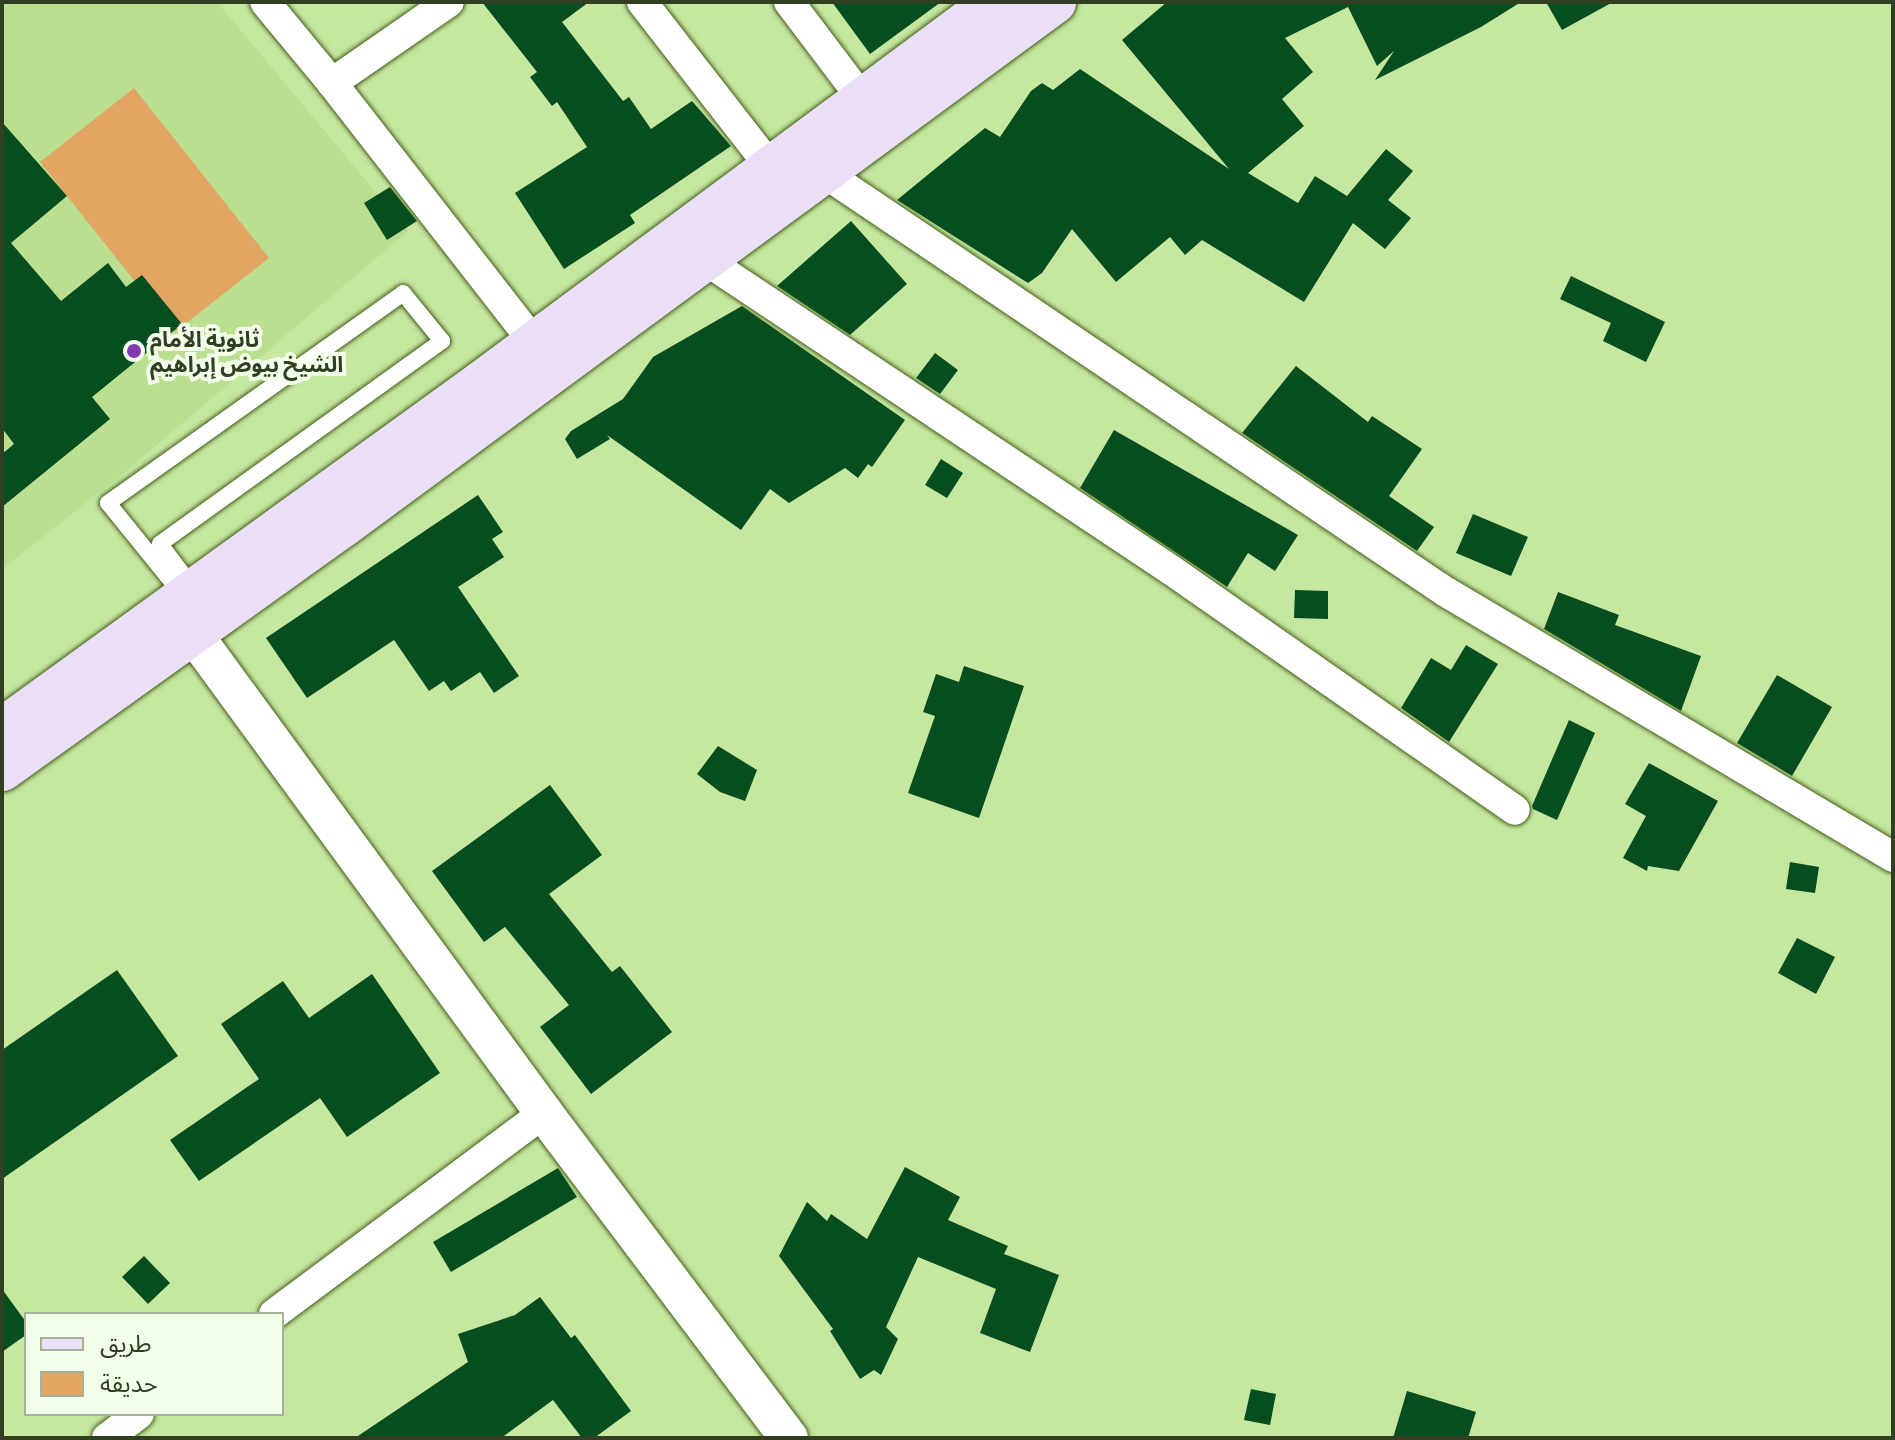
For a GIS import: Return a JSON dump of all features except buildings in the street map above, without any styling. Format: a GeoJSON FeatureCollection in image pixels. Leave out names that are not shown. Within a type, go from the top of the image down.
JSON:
{"type":"FeatureCollection","features":[{"type":"Feature","properties":{"kind":"main road"},"geometry":{"type":"LineString","coordinates":[[2,769],[186,607],[356,515],[1054,2]]}},
{"type":"Feature","properties":{"kind":"main road"},"geometry":{"type":"LineString","coordinates":[[2,730],[186,607],[863,100],[985,5]]}},
{"type":"Feature","properties":{"kind":"street"},"geometry":{"type":"LineString","coordinates":[[265,2],[535,344]]}},
{"type":"Feature","properties":{"kind":"street"},"geometry":{"type":"LineString","coordinates":[[332,83],[449,2]]}},
{"type":"Feature","properties":{"kind":"street"},"geometry":{"type":"LineString","coordinates":[[642,2],[771,168]]}},
{"type":"Feature","properties":{"kind":"street"},"geometry":{"type":"LineString","coordinates":[[789,2],[863,100]]}},
{"type":"Feature","properties":{"kind":"street"},"geometry":{"type":"LineString","coordinates":[[823,172],[1446,592],[1893,857]]}},
{"type":"Feature","properties":{"kind":"street"},"geometry":{"type":"LineString","coordinates":[[704,259],[1171,570],[1515,810]]}},
{"type":"Feature","properties":{"kind":"street"},"geometry":{"type":"LineString","coordinates":[[186,607],[544,1113],[789,1438]]}},
{"type":"Feature","properties":{"kind":"street"},"geometry":{"type":"LineString","coordinates":[[277,1312],[544,1113]]}},
{"type":"Feature","properties":{"kind":"street"},"geometry":{"type":"LineString","coordinates":[[107,1438],[136,1416]]}},
{"type":"Feature","properties":{"kind":"lane"},"geometry":{"type":"LineString","coordinates":[[403,293],[442,341],[160,544],[186,607],[108,503],[403,293]]}},
{"type":"Feature","properties":{"kind":"shaded area","name":"ثانوية الأمام الشيخ بيوض إبراهيم"},"geometry":{"type":"Polygon","coordinates":[[[2,2],[217,2],[408,231],[125,472],[2,569],[2,2]]]}},
{"type":"Feature","properties":{"kind":"green space"},"geometry":{"type":"Polygon","coordinates":[[[134,88],[269,258],[175,332],[40,162],[134,88]]]}},
{"type":"Feature","properties":{"kind":"place","name":"ثانوية الأمام الشيخ بيوض إبراهيم"},"geometry":{"type":"Point","coordinates":[134,351]}}]}
